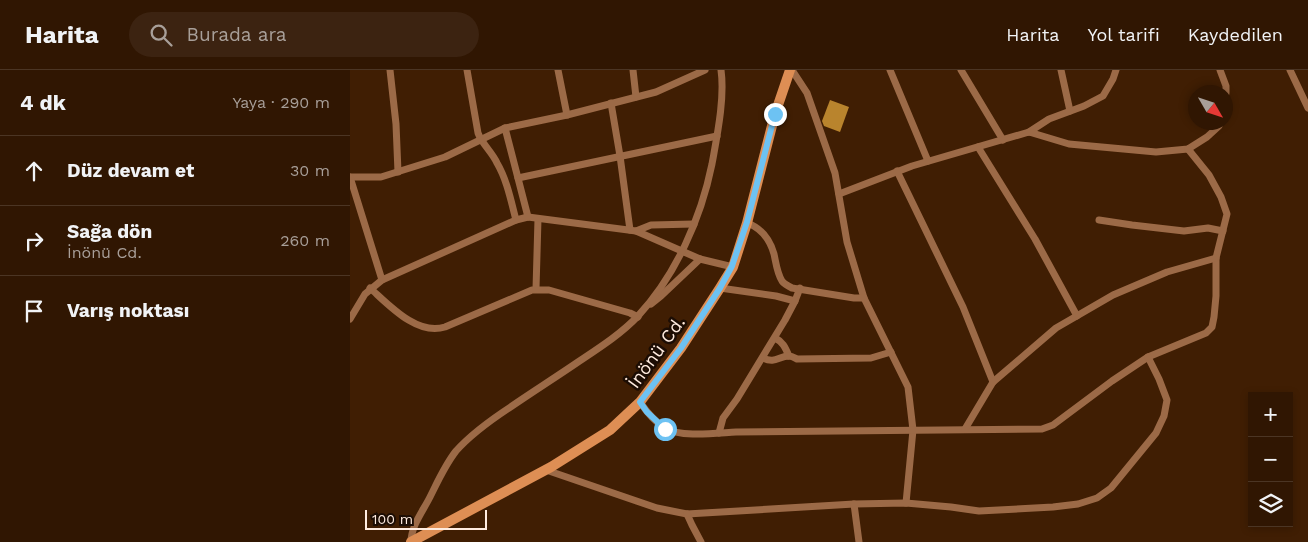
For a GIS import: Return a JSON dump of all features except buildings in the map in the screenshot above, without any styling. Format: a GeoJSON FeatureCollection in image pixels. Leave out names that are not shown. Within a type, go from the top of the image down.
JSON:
{"type":"FeatureCollection","features":[{"type":"Feature","properties":{"kind":"street"},"geometry":{"type":"LineString","coordinates":[[390,70],[396,124],[398,172]]}},
{"type":"Feature","properties":{"kind":"street"},"geometry":{"type":"LineString","coordinates":[[467,70],[477,129],[481,139],[501,170],[516,220]]}},
{"type":"Feature","properties":{"kind":"street"},"geometry":{"type":"LineString","coordinates":[[558,70],[567,115]]}},
{"type":"Feature","properties":{"kind":"street"},"geometry":{"type":"LineString","coordinates":[[633,70],[636,97]]}},
{"type":"Feature","properties":{"kind":"street"},"geometry":{"type":"LineString","coordinates":[[382,280],[350,176],[381,177],[398,172],[445,157],[505,128],[567,115],[656,92],[704,70]]}},
{"type":"Feature","properties":{"kind":"street"},"geometry":{"type":"LineString","coordinates":[[411,542],[413,530],[443,472],[452,457],[471,436],[622,331],[638,317],[662,284],[682,251],[694,224],[707,186],[722,96],[720,70]]}},
{"type":"Feature","properties":{"kind":"street"},"geometry":{"type":"LineString","coordinates":[[791,70],[807,93],[835,173],[847,242],[864,298],[908,387],[913,430],[906,503]]}},
{"type":"Feature","properties":{"kind":"street","name":"İnönü Cd."},"geometry":{"type":"LineString","coordinates":[[411,542],[546,470],[610,430],[640,402],[681,348],[732,266],[747,222],[775,114],[791,70]]}},
{"type":"Feature","properties":{"kind":"street"},"geometry":{"type":"LineString","coordinates":[[890,70],[928,161]]}},
{"type":"Feature","properties":{"kind":"street"},"geometry":{"type":"LineString","coordinates":[[961,70],[1003,140]]}},
{"type":"Feature","properties":{"kind":"street"},"geometry":{"type":"LineString","coordinates":[[1061,70],[1070,111]]}},
{"type":"Feature","properties":{"kind":"street"},"geometry":{"type":"LineString","coordinates":[[839,194],[897,171],[1029,132],[1049,119],[1084,106],[1103,96],[1116,70]]}},
{"type":"Feature","properties":{"kind":"street"},"geometry":{"type":"LineString","coordinates":[[1220,70],[1226,85]]}},
{"type":"Feature","properties":{"kind":"street"},"geometry":{"type":"LineString","coordinates":[[1290,70],[1308,108]]}},
{"type":"Feature","properties":{"kind":"street"},"geometry":{"type":"LineString","coordinates":[[611,104],[633,231]]}},
{"type":"Feature","properties":{"kind":"street"},"geometry":{"type":"LineString","coordinates":[[505,128],[528,217]]}},
{"type":"Feature","properties":{"kind":"street"},"geometry":{"type":"LineString","coordinates":[[1029,132],[1069,144],[1156,152],[1188,149],[1215,130]]}},
{"type":"Feature","properties":{"kind":"street"},"geometry":{"type":"LineString","coordinates":[[518,178],[716,136]]}},
{"type":"Feature","properties":{"kind":"street"},"geometry":{"type":"LineString","coordinates":[[978,147],[1035,239],[1077,316]]}},
{"type":"Feature","properties":{"kind":"street"},"geometry":{"type":"LineString","coordinates":[[640,402],[647,412],[665,429],[685,434],[965,429],[1042,430],[1053,425],[1148,357],[1206,333],[1212,327],[1216,296],[1216,258],[1227,214],[1221,197],[1209,175],[1188,149]]}},
{"type":"Feature","properties":{"kind":"street"},"geometry":{"type":"LineString","coordinates":[[897,171],[963,307],[994,382]]}},
{"type":"Feature","properties":{"kind":"street"},"geometry":{"type":"LineString","coordinates":[[350,319],[370,288],[382,280],[516,220],[528,217],[633,231],[700,259],[732,266]]}},
{"type":"Feature","properties":{"kind":"street"},"geometry":{"type":"LineString","coordinates":[[536,289],[538,219]]}},
{"type":"Feature","properties":{"kind":"street"},"geometry":{"type":"LineString","coordinates":[[1099,220],[1184,231],[1208,228],[1223,231]]}},
{"type":"Feature","properties":{"kind":"street"},"geometry":{"type":"LineString","coordinates":[[747,222],[756,226],[764,235],[773,252],[783,283],[792,288],[864,298]]}},
{"type":"Feature","properties":{"kind":"street"},"geometry":{"type":"LineString","coordinates":[[633,231],[651,225],[694,224]]}},
{"type":"Feature","properties":{"kind":"street"},"geometry":{"type":"LineString","coordinates":[[965,429],[994,382],[1056,328],[1113,294],[1167,272],[1216,258]]}},
{"type":"Feature","properties":{"kind":"street"},"geometry":{"type":"LineString","coordinates":[[647,305],[658,299],[700,259]]}},
{"type":"Feature","properties":{"kind":"street"},"geometry":{"type":"LineString","coordinates":[[370,288],[401,315],[423,327],[434,329],[445,327],[536,289],[549,290],[630,313],[638,317]]}},
{"type":"Feature","properties":{"kind":"street"},"geometry":{"type":"LineString","coordinates":[[720,288],[776,296],[795,301]]}},
{"type":"Feature","properties":{"kind":"street"},"geometry":{"type":"LineString","coordinates":[[719,433],[723,418],[775,338],[800,288]]}},
{"type":"Feature","properties":{"kind":"street"},"geometry":{"type":"LineString","coordinates":[[775,338],[780,340],[785,346],[789,356]]}},
{"type":"Feature","properties":{"kind":"street"},"geometry":{"type":"LineString","coordinates":[[763,358],[773,360],[789,356],[797,359],[872,358],[891,352]]}},
{"type":"Feature","properties":{"kind":"street"},"geometry":{"type":"LineString","coordinates":[[546,470],[657,508],[687,514],[854,504],[906,503],[979,511],[1078,504],[1097,498],[1111,488],[1156,433],[1164,416],[1167,400],[1148,357]]}},
{"type":"Feature","properties":{"kind":"street"},"geometry":{"type":"LineString","coordinates":[[854,504],[859,542]]}},
{"type":"Feature","properties":{"kind":"street"},"geometry":{"type":"LineString","coordinates":[[687,514],[701,542]]}},
{"type":"Feature","properties":{"kind":"route"},"geometry":{"type":"LineString","coordinates":[[665,429],[647,412],[640,402],[681,348],[732,266],[747,222],[775,114]]}}]}
